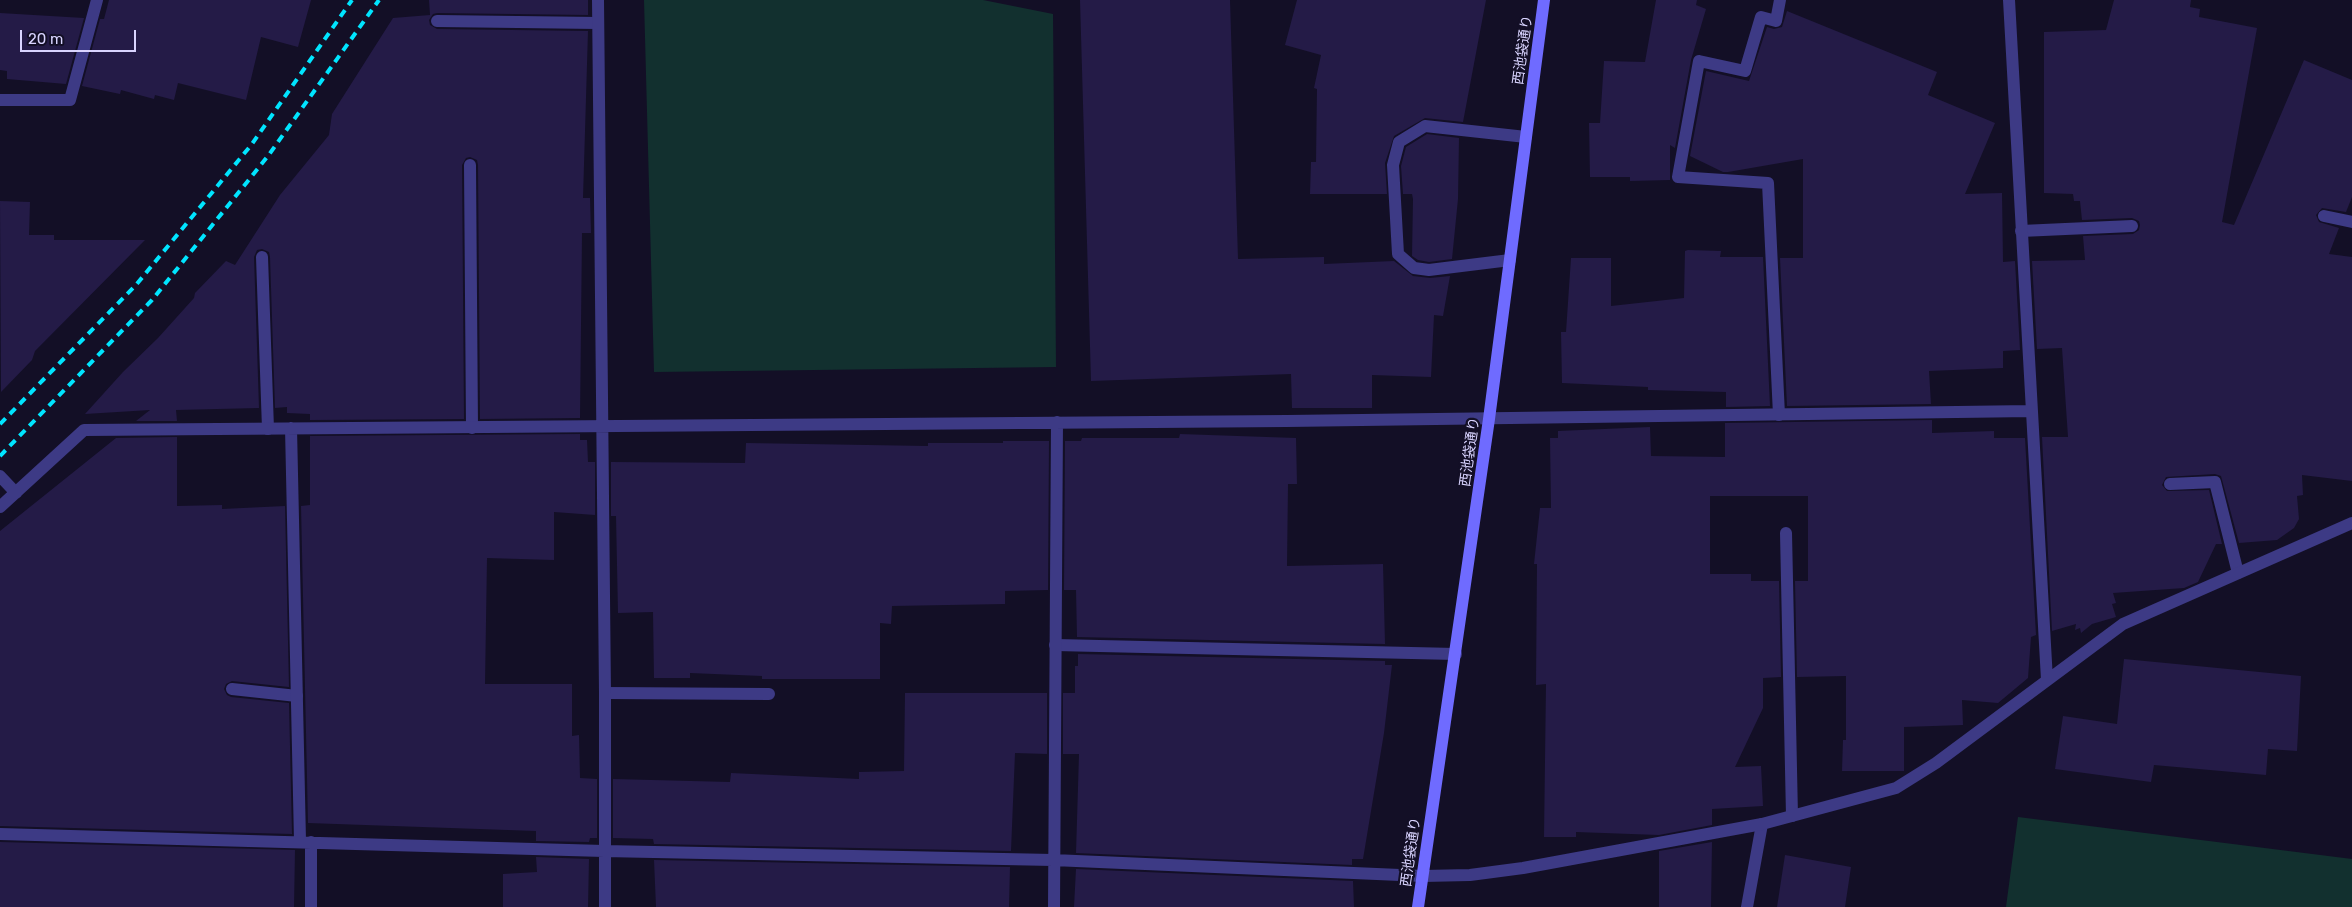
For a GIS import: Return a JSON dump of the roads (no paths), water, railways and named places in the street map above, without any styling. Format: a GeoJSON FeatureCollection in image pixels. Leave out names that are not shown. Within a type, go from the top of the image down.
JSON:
{"type":"FeatureCollection","features":[{"type":"Feature","properties":{"kind":"main road","name":"西池袋通り"},"geometry":{"type":"LineString","coordinates":[[1418,907],[1489,419],[1544,0]]}},
{"type":"Feature","properties":{"kind":"street"},"geometry":{"type":"LineString","coordinates":[[0,100],[70,100],[97,0]]}},
{"type":"Feature","properties":{"kind":"street"},"geometry":{"type":"LineString","coordinates":[[598,0],[605,693],[605,907]]}},
{"type":"Feature","properties":{"kind":"street"},"geometry":{"type":"LineString","coordinates":[[1779,415],[1768,183],[1678,177],[1698,60],[1745,71],[1761,17],[1776,21],[1780,0]]}},
{"type":"Feature","properties":{"kind":"street"},"geometry":{"type":"LineString","coordinates":[[2009,0],[2047,680]]}},
{"type":"Feature","properties":{"kind":"street"},"geometry":{"type":"LineString","coordinates":[[437,21],[598,23]]}},
{"type":"Feature","properties":{"kind":"street"},"geometry":{"type":"LineString","coordinates":[[1510,260],[1429,270],[1414,268],[1398,254],[1393,165],[1399,142],[1425,126],[1526,137]]}},
{"type":"Feature","properties":{"kind":"street"},"geometry":{"type":"LineString","coordinates":[[470,165],[472,428]]}},
{"type":"Feature","properties":{"kind":"street"},"geometry":{"type":"LineString","coordinates":[[2324,216],[2352,222]]}},
{"type":"Feature","properties":{"kind":"street"},"geometry":{"type":"LineString","coordinates":[[2022,232],[2132,226]]}},
{"type":"Feature","properties":{"kind":"street"},"geometry":{"type":"LineString","coordinates":[[262,257],[268,429]]}},
{"type":"Feature","properties":{"kind":"street"},"geometry":{"type":"LineString","coordinates":[[0,507],[84,430],[1489,419],[2032,411]]}},
{"type":"Feature","properties":{"kind":"street"},"geometry":{"type":"LineString","coordinates":[[1054,907],[1058,422]]}},
{"type":"Feature","properties":{"kind":"street"},"geometry":{"type":"LineString","coordinates":[[291,428],[296,696],[311,907]]}},
{"type":"Feature","properties":{"kind":"street"},"geometry":{"type":"LineString","coordinates":[[0,476],[16,493]]}},
{"type":"Feature","properties":{"kind":"street"},"geometry":{"type":"LineString","coordinates":[[2170,484],[2215,482],[2238,573]]}},
{"type":"Feature","properties":{"kind":"street"},"geometry":{"type":"LineString","coordinates":[[0,834],[305,841],[604,851],[1054,860],[1423,876],[1470,875],[1524,868],[1762,824],[1896,788],[1936,763],[2123,624],[2352,523]]}},
{"type":"Feature","properties":{"kind":"street"},"geometry":{"type":"LineString","coordinates":[[1786,533],[1792,816]]}},
{"type":"Feature","properties":{"kind":"street"},"geometry":{"type":"LineString","coordinates":[[1056,645],[1456,654]]}},
{"type":"Feature","properties":{"kind":"street"},"geometry":{"type":"LineString","coordinates":[[232,689],[296,696]]}},
{"type":"Feature","properties":{"kind":"street"},"geometry":{"type":"LineString","coordinates":[[605,693],[769,694]]}},
{"type":"Feature","properties":{"kind":"street"},"geometry":{"type":"LineString","coordinates":[[1747,907],[1762,824]]}},
{"type":"Feature","properties":{"kind":"railway"},"geometry":{"type":"LineString","coordinates":[[0,424],[136,285],[252,144],[352,0]]}},
{"type":"Feature","properties":{"kind":"railway"},"geometry":{"type":"LineString","coordinates":[[0,456],[152,300],[268,156],[379,0]]}}]}
